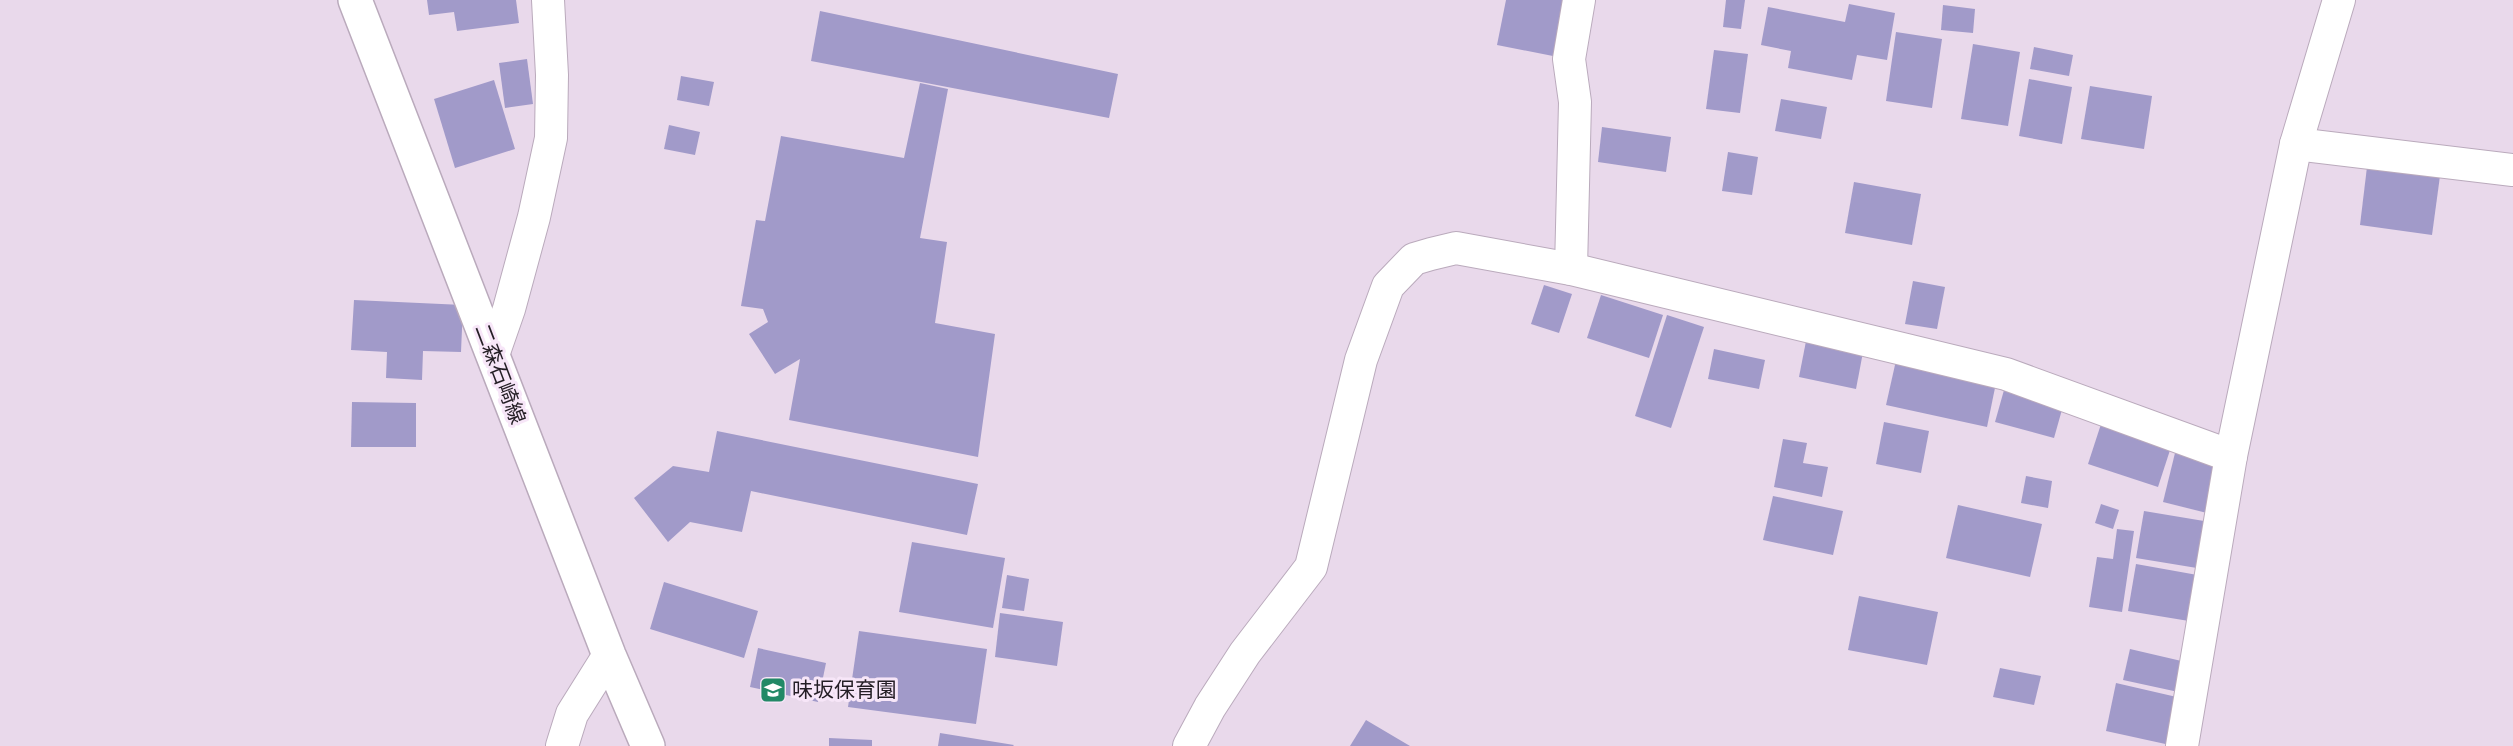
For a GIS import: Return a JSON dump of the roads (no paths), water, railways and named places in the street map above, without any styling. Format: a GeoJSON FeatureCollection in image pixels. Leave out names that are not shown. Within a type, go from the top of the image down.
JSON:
{"type":"FeatureCollection","features":[{"type":"Feature","properties":{"kind":"main road","name":"二森石崎線"},"geometry":{"type":"LineString","coordinates":[[355,0],[609,656],[648,746]]}},
{"type":"Feature","properties":{"kind":"street"},"geometry":{"type":"LineString","coordinates":[[493,355],[510,309],[551,138],[552,75],[548,0]]}},
{"type":"Feature","properties":{"kind":"street"},"geometry":{"type":"LineString","coordinates":[[1571,269],[1575,102],[1569,59],[1578,0]]}},
{"type":"Feature","properties":{"kind":"street"},"geometry":{"type":"LineString","coordinates":[[2182,746],[2231,456],[2296,144],[2338,0]]}},
{"type":"Feature","properties":{"kind":"street"},"geometry":{"type":"LineString","coordinates":[[2296,144],[2513,170]]}},
{"type":"Feature","properties":{"kind":"street"},"geometry":{"type":"LineString","coordinates":[[1189,746],[1210,707],[1245,653],[1311,567],[1361,360],[1388,286],[1414,259],[1456,248],[1571,269],[2006,374],[2231,456]]}},
{"type":"Feature","properties":{"kind":"street"},"geometry":{"type":"LineString","coordinates":[[562,746],[572,714],[609,656]]}},
{"type":"Feature","properties":{"kind":"place","name":"味坂保育園"},"geometry":{"type":"Point","coordinates":[773,690]}}]}
